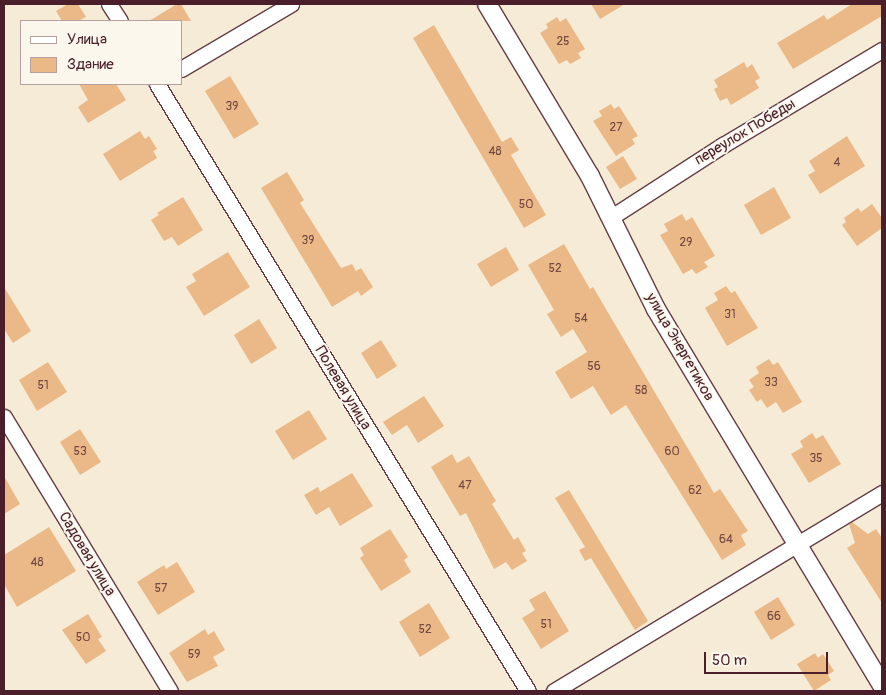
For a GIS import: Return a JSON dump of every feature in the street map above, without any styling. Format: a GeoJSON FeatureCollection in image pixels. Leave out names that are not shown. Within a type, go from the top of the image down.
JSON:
{"type":"FeatureCollection","features":[{"type":"Feature","properties":{"kind":"street"},"geometry":{"type":"LineString","coordinates":[[109,4],[119,20]]}},
{"type":"Feature","properties":{"kind":"street"},"geometry":{"type":"LineString","coordinates":[[182,68],[292,4]]}},
{"type":"Feature","properties":{"kind":"street","name":"улица Энергетиков"},"geometry":{"type":"LineString","coordinates":[[487,4],[590,176],[656,309],[882,685]]}},
{"type":"Feature","properties":{"kind":"street","name":"переулок Победы"},"geometry":{"type":"LineString","coordinates":[[610,218],[723,145],[882,50]]}},
{"type":"Feature","properties":{"kind":"street","name":"Полевая улица"},"geometry":{"type":"LineString","coordinates":[[158,85],[528,691]]}},
{"type":"Feature","properties":{"kind":"street","name":"Садовая улица"},"geometry":{"type":"LineString","coordinates":[[4,417],[170,691]]}},
{"type":"Feature","properties":{"kind":"street"},"geometry":{"type":"LineString","coordinates":[[554,691],[796,543],[882,494]]}},
{"type":"Feature","properties":{"kind":"building"},"geometry":{"type":"Polygon","coordinates":[[[68,4],[78,4],[86,17],[80,20],[61,20],[56,11],[68,4]]]}},
{"type":"Feature","properties":{"kind":"building"},"geometry":{"type":"Polygon","coordinates":[[[177,4],[181,4],[191,21],[182,20],[151,20],[177,4]]]}},
{"type":"Feature","properties":{"kind":"building"},"geometry":{"type":"Polygon","coordinates":[[[591,4],[625,4],[600,19],[591,4]]]}},
{"type":"Feature","properties":{"kind":"building"},"geometry":{"type":"Polygon","coordinates":[[[852,4],[882,4],[882,16],[793,69],[777,43],[824,15],[827,20],[852,4]]]}},
{"type":"Feature","properties":{"kind":"building"},"geometry":{"type":"Polygon","coordinates":[[[557,17],[560,22],[566,18],[585,49],[578,53],[581,58],[570,64],[567,60],[559,64],[540,33],[548,28],[546,24],[557,17]]]}},
{"type":"Feature","properties":{"kind":"building"},"geometry":{"type":"Polygon","coordinates":[[[434,25],[502,142],[511,137],[519,150],[511,155],[546,215],[524,228],[413,38],[434,25]]]}},
{"type":"Feature","properties":{"kind":"building"},"geometry":{"type":"Polygon","coordinates":[[[744,62],[747,68],[752,64],[760,78],[755,81],[759,88],[731,105],[727,98],[720,101],[714,89],[718,87],[714,80],[744,62]]]}},
{"type":"Feature","properties":{"kind":"building"},"geometry":{"type":"Polygon","coordinates":[[[230,76],[259,124],[234,139],[205,91],[230,76]]]}},
{"type":"Feature","properties":{"kind":"building"},"geometry":{"type":"Polygon","coordinates":[[[80,85],[117,85],[126,100],[88,123],[78,107],[88,100],[80,85]]]}},
{"type":"Feature","properties":{"kind":"building"},"geometry":{"type":"Polygon","coordinates":[[[611,104],[614,109],[619,106],[638,136],[632,139],[635,144],[616,156],[593,121],[602,116],[599,111],[611,104]]]}},
{"type":"Feature","properties":{"kind":"building"},"geometry":{"type":"Polygon","coordinates":[[[140,131],[145,139],[149,136],[157,149],[153,151],[157,158],[120,181],[103,154],[140,131]]]}},
{"type":"Feature","properties":{"kind":"building"},"geometry":{"type":"Polygon","coordinates":[[[847,136],[865,166],[820,194],[808,175],[815,171],[809,161],[847,136]]]}},
{"type":"Feature","properties":{"kind":"building"},"geometry":{"type":"Polygon","coordinates":[[[623,156],[637,179],[620,189],[606,167],[623,156]]]}},
{"type":"Feature","properties":{"kind":"building"},"geometry":{"type":"Polygon","coordinates":[[[287,172],[304,200],[300,203],[341,268],[352,264],[356,271],[361,268],[373,287],[361,296],[358,291],[332,307],[261,188],[287,172]]]}},
{"type":"Feature","properties":{"kind":"building"},"geometry":{"type":"Polygon","coordinates":[[[774,187],[791,218],[761,235],[744,205],[774,187]]]}},
{"type":"Feature","properties":{"kind":"building"},"geometry":{"type":"Polygon","coordinates":[[[183,197],[203,230],[178,246],[172,237],[164,241],[151,220],[159,215],[157,213],[183,197]]]}},
{"type":"Feature","properties":{"kind":"building"},"geometry":{"type":"Polygon","coordinates":[[[872,204],[882,218],[882,228],[857,246],[842,225],[846,222],[844,218],[858,208],[861,212],[872,204]]]}},
{"type":"Feature","properties":{"kind":"building"},"geometry":{"type":"Polygon","coordinates":[[[682,214],[686,221],[692,217],[715,256],[704,262],[708,267],[696,274],[692,269],[683,274],[660,235],[668,231],[664,224],[682,214]]]}},
{"type":"Feature","properties":{"kind":"building"},"geometry":{"type":"Polygon","coordinates":[[[564,244],[590,289],[593,287],[714,493],[720,489],[748,531],[741,535],[746,545],[722,560],[626,405],[611,415],[593,386],[571,399],[555,372],[587,352],[573,329],[561,337],[547,314],[554,310],[528,265],[564,244]]]}},
{"type":"Feature","properties":{"kind":"building"},"geometry":{"type":"Polygon","coordinates":[[[506,247],[519,270],[491,287],[477,264],[506,247]]]}},
{"type":"Feature","properties":{"kind":"building"},"geometry":{"type":"Polygon","coordinates":[[[228,252],[250,287],[204,316],[186,287],[196,281],[192,274],[228,252]]]}},
{"type":"Feature","properties":{"kind":"building"},"geometry":{"type":"Polygon","coordinates":[[[726,286],[731,293],[735,291],[758,328],[727,346],[705,308],[718,300],[714,293],[726,286]]]}},
{"type":"Feature","properties":{"kind":"building"},"geometry":{"type":"Polygon","coordinates":[[[4,287],[31,331],[13,343],[4,329],[4,287]]]}},
{"type":"Feature","properties":{"kind":"building"},"geometry":{"type":"Polygon","coordinates":[[[259,319],[277,348],[251,364],[234,335],[259,319]]]}},
{"type":"Feature","properties":{"kind":"building"},"geometry":{"type":"Polygon","coordinates":[[[381,340],[397,366],[377,379],[361,353],[381,340]]]}},
{"type":"Feature","properties":{"kind":"building"},"geometry":{"type":"Polygon","coordinates":[[[769,359],[773,365],[778,362],[802,402],[783,413],[776,402],[767,408],[761,399],[757,402],[749,390],[754,387],[749,380],[759,373],[756,367],[769,359]]]}},
{"type":"Feature","properties":{"kind":"building"},"geometry":{"type":"Polygon","coordinates":[[[48,362],[67,392],[37,411],[19,380],[48,362]]]}},
{"type":"Feature","properties":{"kind":"building"},"geometry":{"type":"Polygon","coordinates":[[[424,396],[444,426],[418,443],[407,425],[392,435],[383,422],[424,396]]]}},
{"type":"Feature","properties":{"kind":"building"},"geometry":{"type":"Polygon","coordinates":[[[309,410],[327,439],[293,460],[275,431],[309,410]]]}},
{"type":"Feature","properties":{"kind":"building"},"geometry":{"type":"Polygon","coordinates":[[[80,429],[101,462],[80,475],[60,442],[80,429]]]}},
{"type":"Feature","properties":{"kind":"building"},"geometry":{"type":"Polygon","coordinates":[[[812,433],[816,439],[823,435],[841,464],[809,483],[791,454],[803,447],[800,441],[812,433]]]}},
{"type":"Feature","properties":{"kind":"building"},"geometry":{"type":"Polygon","coordinates":[[[452,454],[457,463],[469,456],[496,501],[492,504],[514,540],[518,537],[526,551],[522,553],[527,561],[512,570],[506,562],[494,569],[466,513],[460,516],[431,467],[452,454]]]}},
{"type":"Feature","properties":{"kind":"building"},"geometry":{"type":"Polygon","coordinates":[[[352,473],[373,506],[340,526],[329,507],[316,515],[304,495],[318,487],[320,492],[352,473]]]}},
{"type":"Feature","properties":{"kind":"building"},"geometry":{"type":"Polygon","coordinates":[[[4,476],[20,504],[4,514],[4,476]]]}},
{"type":"Feature","properties":{"kind":"building"},"geometry":{"type":"Polygon","coordinates":[[[569,490],[648,621],[635,630],[591,558],[585,561],[579,550],[585,547],[555,498],[569,490]]]}},
{"type":"Feature","properties":{"kind":"building"},"geometry":{"type":"Polygon","coordinates":[[[852,522],[868,534],[876,529],[882,538],[882,603],[847,548],[855,543],[849,524],[852,522]]]}},
{"type":"Feature","properties":{"kind":"building"},"geometry":{"type":"Polygon","coordinates":[[[49,527],[76,571],[17,607],[4,584],[4,555],[49,527]]]}},
{"type":"Feature","properties":{"kind":"building"},"geometry":{"type":"Polygon","coordinates":[[[390,529],[408,557],[404,560],[411,572],[381,591],[360,558],[364,555],[360,548],[390,529]]]}},
{"type":"Feature","properties":{"kind":"building"},"geometry":{"type":"Polygon","coordinates":[[[177,562],[195,592],[158,615],[137,582],[164,565],[166,569],[177,562]]]}},
{"type":"Feature","properties":{"kind":"building"},"geometry":{"type":"Polygon","coordinates":[[[545,591],[569,631],[541,649],[522,618],[535,610],[529,600],[545,591]]]}},
{"type":"Feature","properties":{"kind":"building"},"geometry":{"type":"Polygon","coordinates":[[[778,597],[795,625],[771,640],[754,612],[778,597]]]}},
{"type":"Feature","properties":{"kind":"building"},"geometry":{"type":"Polygon","coordinates":[[[429,603],[450,638],[420,657],[399,622],[429,603]]]}},
{"type":"Feature","properties":{"kind":"building"},"geometry":{"type":"Polygon","coordinates":[[[88,614],[102,637],[98,639],[106,651],[86,664],[62,630],[88,614]]]}},
{"type":"Feature","properties":{"kind":"building"},"geometry":{"type":"Polygon","coordinates":[[[205,629],[208,635],[214,631],[225,650],[213,657],[218,666],[187,682],[169,653],[205,629]]]}},
{"type":"Feature","properties":{"kind":"building"},"geometry":{"type":"Polygon","coordinates":[[[815,653],[818,658],[823,654],[834,671],[828,675],[831,680],[814,691],[797,664],[815,653]]]}}]}
